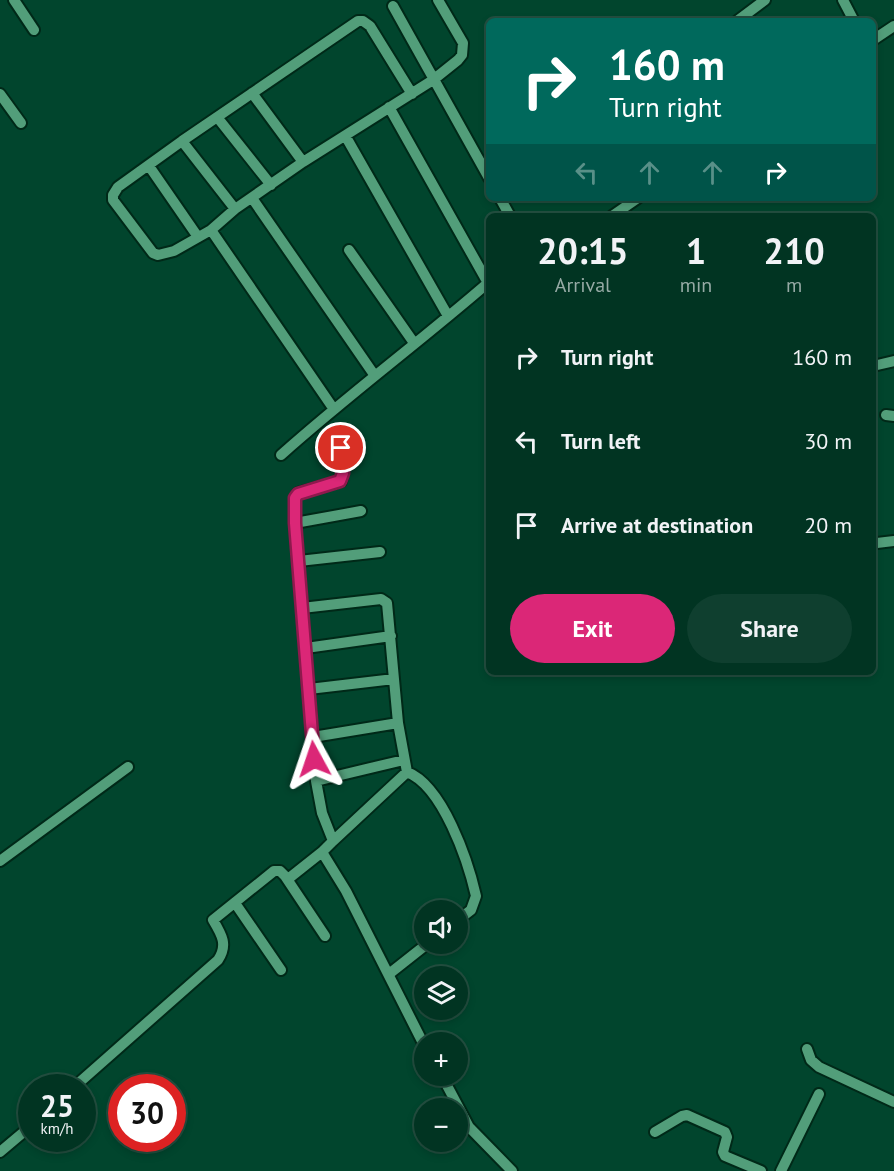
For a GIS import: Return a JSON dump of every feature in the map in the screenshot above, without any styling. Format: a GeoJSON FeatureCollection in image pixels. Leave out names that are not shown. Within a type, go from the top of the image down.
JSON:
{"type":"FeatureCollection","features":[{"type":"Feature","properties":{"kind":"street"},"geometry":{"type":"LineString","coordinates":[[14,0],[34,30]]}},
{"type":"Feature","properties":{"kind":"street"},"geometry":{"type":"LineString","coordinates":[[412,94],[370,26],[363,21],[358,21],[118,186],[113,200],[155,254],[161,256],[211,230],[235,209],[303,162],[389,107],[412,94],[434,80],[458,60],[464,48],[438,0]]}},
{"type":"Feature","properties":{"kind":"street"},"geometry":{"type":"LineString","coordinates":[[741,18],[765,0]]}},
{"type":"Feature","properties":{"kind":"street"},"geometry":{"type":"LineString","coordinates":[[843,0],[852,18]]}},
{"type":"Feature","properties":{"kind":"street"},"geometry":{"type":"LineString","coordinates":[[393,6],[486,173]]}},
{"type":"Feature","properties":{"kind":"street"},"geometry":{"type":"LineString","coordinates":[[876,38],[894,26]]}},
{"type":"Feature","properties":{"kind":"street"},"geometry":{"type":"LineString","coordinates":[[252,93],[303,162]]}},
{"type":"Feature","properties":{"kind":"street"},"geometry":{"type":"LineString","coordinates":[[0,94],[21,123]]}},
{"type":"Feature","properties":{"kind":"street"},"geometry":{"type":"LineString","coordinates":[[389,107],[486,279]]}},
{"type":"Feature","properties":{"kind":"street"},"geometry":{"type":"LineString","coordinates":[[217,117],[271,185]]}},
{"type":"Feature","properties":{"kind":"street"},"geometry":{"type":"LineString","coordinates":[[346,136],[448,316]]}},
{"type":"Feature","properties":{"kind":"street"},"geometry":{"type":"LineString","coordinates":[[182,141],[235,209]]}},
{"type":"Feature","properties":{"kind":"street"},"geometry":{"type":"LineString","coordinates":[[149,166],[198,237]]}},
{"type":"Feature","properties":{"kind":"street"},"geometry":{"type":"LineString","coordinates":[[252,198],[375,376]]}},
{"type":"Feature","properties":{"kind":"street"},"geometry":{"type":"LineString","coordinates":[[616,213],[634,201]]}},
{"type":"Feature","properties":{"kind":"street"},"geometry":{"type":"LineString","coordinates":[[211,230],[333,408]]}},
{"type":"Feature","properties":{"kind":"street"},"geometry":{"type":"LineString","coordinates":[[349,250],[414,343]]}},
{"type":"Feature","properties":{"kind":"street"},"geometry":{"type":"LineString","coordinates":[[281,455],[333,408],[486,285]]}},
{"type":"Feature","properties":{"kind":"street"},"geometry":{"type":"LineString","coordinates":[[876,365],[894,361]]}},
{"type":"Feature","properties":{"kind":"street"},"geometry":{"type":"LineString","coordinates":[[333,840],[322,813],[316,781],[295,523],[295,498],[298,494],[340,481],[343,473],[341,448]]}},
{"type":"Feature","properties":{"kind":"street"},"geometry":{"type":"LineString","coordinates":[[295,523],[361,511]]}},
{"type":"Feature","properties":{"kind":"street"},"geometry":{"type":"LineString","coordinates":[[877,543],[894,541]]}},
{"type":"Feature","properties":{"kind":"street"},"geometry":{"type":"LineString","coordinates":[[299,561],[380,552]]}},
{"type":"Feature","properties":{"kind":"street"},"geometry":{"type":"LineString","coordinates":[[302,608],[381,599],[387,603],[398,723],[407,772],[419,780],[438,801],[454,830],[476,896],[475,903],[468,912]]}},
{"type":"Feature","properties":{"kind":"street"},"geometry":{"type":"LineString","coordinates":[[306,648],[391,636]]}},
{"type":"Feature","properties":{"kind":"street"},"geometry":{"type":"LineString","coordinates":[[309,689],[394,679]]}},
{"type":"Feature","properties":{"kind":"street"},"geometry":{"type":"LineString","coordinates":[[313,737],[398,723]]}},
{"type":"Feature","properties":{"kind":"street"},"geometry":{"type":"LineString","coordinates":[[316,781],[404,760]]}},
{"type":"Feature","properties":{"kind":"street"},"geometry":{"type":"LineString","coordinates":[[0,861],[128,767]]}},
{"type":"Feature","properties":{"kind":"street"},"geometry":{"type":"LineString","coordinates":[[288,879],[322,852],[407,772]]}},
{"type":"Feature","properties":{"kind":"street"},"geometry":{"type":"LineString","coordinates":[[322,852],[346,891],[418,1032]]}},
{"type":"Feature","properties":{"kind":"street"},"geometry":{"type":"LineString","coordinates":[[89,1074],[218,960],[224,944],[213,920],[274,871],[280,871],[288,879],[325,936]]}},
{"type":"Feature","properties":{"kind":"street"},"geometry":{"type":"LineString","coordinates":[[235,903],[281,970]]}},
{"type":"Feature","properties":{"kind":"street"},"geometry":{"type":"LineString","coordinates":[[389,974],[415,954]]}},
{"type":"Feature","properties":{"kind":"street"},"geometry":{"type":"LineString","coordinates":[[807,1049],[811,1060],[819,1067],[894,1102]]}},
{"type":"Feature","properties":{"kind":"street"},"geometry":{"type":"LineString","coordinates":[[447,1086],[469,1127],[512,1171]]}},
{"type":"Feature","properties":{"kind":"street"},"geometry":{"type":"LineString","coordinates":[[781,1171],[819,1094]]}},
{"type":"Feature","properties":{"kind":"street"},"geometry":{"type":"LineString","coordinates":[[655,1132],[682,1116],[693,1116],[725,1132],[728,1137],[723,1154],[760,1171]]}},
{"type":"Feature","properties":{"kind":"street"},"geometry":{"type":"LineString","coordinates":[[0,1152],[18,1137]]}},
{"type":"Feature","properties":{"kind":"route"},"geometry":{"type":"LineString","coordinates":[[314,759],[295,523],[295,498],[300,492],[340,481],[343,473],[341,448]]}}]}
